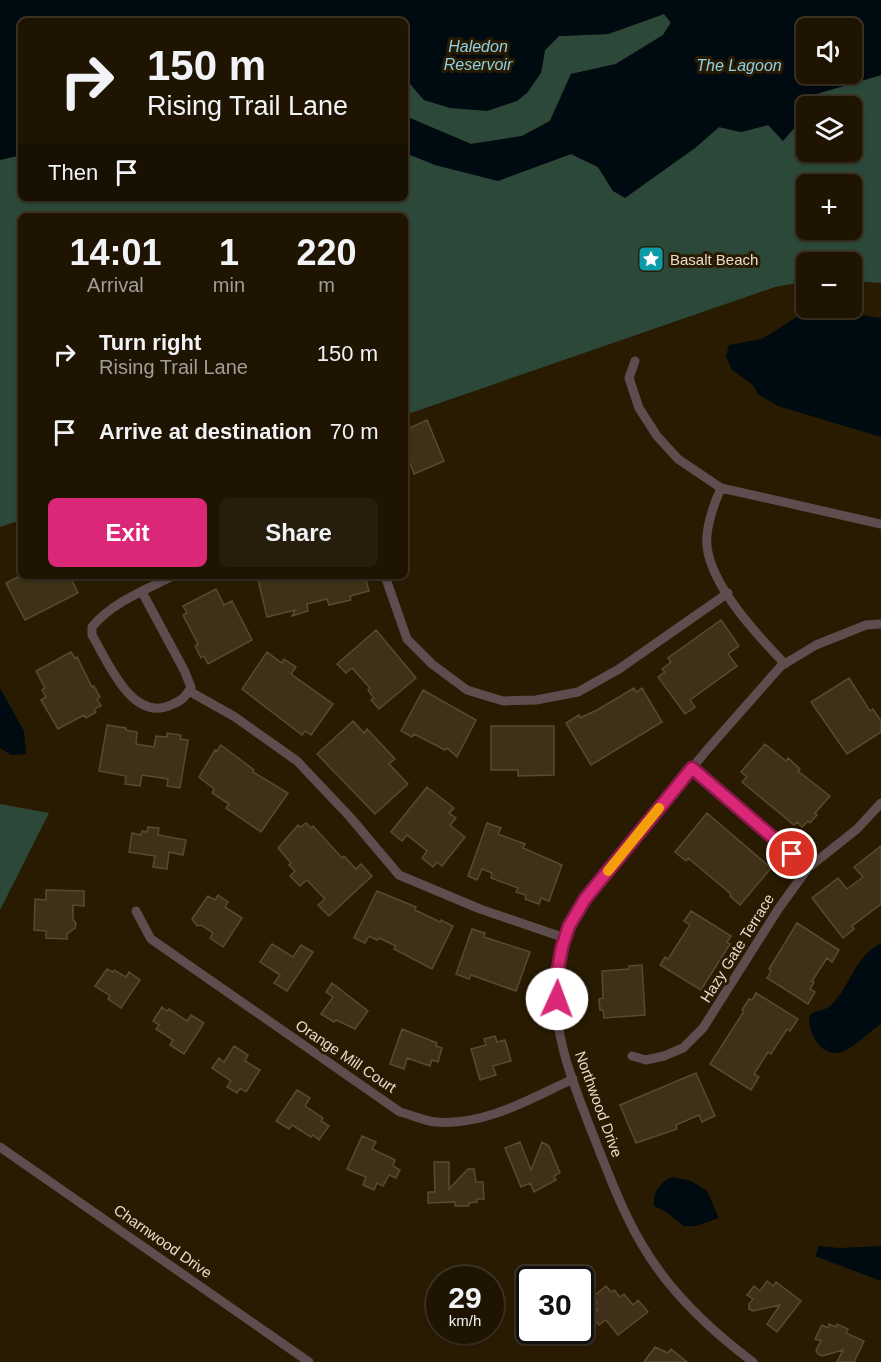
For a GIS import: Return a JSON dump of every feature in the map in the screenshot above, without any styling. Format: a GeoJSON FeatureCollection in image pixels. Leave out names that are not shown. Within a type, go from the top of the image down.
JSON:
{"type":"FeatureCollection","features":[{"type":"Feature","properties":{"kind":"street"},"geometry":{"type":"LineString","coordinates":[[635,361],[629,378],[630,387],[639,408],[657,436],[678,459],[721,488],[881,524]]}},
{"type":"Feature","properties":{"kind":"street"},"geometry":{"type":"LineString","coordinates":[[721,488],[713,508],[706,545],[713,568],[755,632],[785,664]]}},
{"type":"Feature","properties":{"kind":"street"},"geometry":{"type":"LineString","coordinates":[[142,592],[184,670],[190,687],[184,699],[163,709],[142,706],[128,696],[92,635],[92,627],[101,615],[142,592],[167,579]]}},
{"type":"Feature","properties":{"kind":"street"},"geometry":{"type":"LineString","coordinates":[[386,579],[407,639],[432,664],[467,690],[503,701],[536,700],[578,692],[619,669],[728,593]]}},
{"type":"Feature","properties":{"kind":"street","name":"Northwood Drive"},"geometry":{"type":"LineString","coordinates":[[753,1362],[725,1342],[682,1300],[642,1244],[610,1178],[573,1080],[559,1037],[556,980],[565,938],[585,899],[692,768],[785,664],[816,645],[866,626],[881,624]]}},
{"type":"Feature","properties":{"kind":"street"},"geometry":{"type":"LineString","coordinates":[[189,691],[235,717],[297,761],[350,817],[399,875],[480,909],[565,938]]}},
{"type":"Feature","properties":{"kind":"street"},"geometry":{"type":"LineString","coordinates":[[692,768],[808,868]]}},
{"type":"Feature","properties":{"kind":"street","name":"Hazy Gate Terrace"},"geometry":{"type":"LineString","coordinates":[[632,1056],[646,1060],[664,1056],[683,1048],[704,1028],[779,908],[808,868],[857,830],[881,803]]}},
{"type":"Feature","properties":{"kind":"street","name":"Orange Mill Court"},"geometry":{"type":"LineString","coordinates":[[136,911],[151,939],[400,1112],[435,1122],[471,1121],[510,1108],[573,1080]]}},
{"type":"Feature","properties":{"kind":"street","name":"Charnwood Drive"},"geometry":{"type":"LineString","coordinates":[[0,1147],[309,1362]]}},
{"type":"Feature","properties":{"kind":"green space"},"geometry":{"type":"Polygon","coordinates":[[[664,14],[671,22],[663,35],[616,64],[571,74],[550,121],[522,136],[471,144],[408,117],[408,81],[424,100],[541,73],[545,50],[559,36],[608,34],[664,14]]]}},
{"type":"Feature","properties":{"kind":"green space"},"geometry":{"type":"Polygon","coordinates":[[[881,75],[881,283],[862,282],[862,252],[796,252],[796,283],[775,287],[408,414],[408,213],[18,213],[18,521],[0,527],[0,160],[18,156],[18,201],[408,201],[408,154],[498,180],[571,154],[598,167],[613,191],[695,148],[719,127],[741,132],[768,125],[796,124],[796,162],[862,162],[862,96],[809,96],[850,84],[862,84],[862,81],[881,75]]]}},
{"type":"Feature","properties":{"kind":"green space"},"geometry":{"type":"Polygon","coordinates":[[[0,804],[49,813],[0,910],[0,804]]]}},
{"type":"Feature","properties":{"kind":"water"},"geometry":{"type":"Polygon","coordinates":[[[0,0],[881,0],[881,75],[862,81],[862,18],[796,18],[796,84],[850,84],[809,96],[796,96],[796,126],[783,141],[768,125],[741,132],[719,127],[695,148],[625,198],[613,191],[598,167],[571,154],[498,181],[435,165],[408,154],[408,117],[471,144],[522,136],[550,121],[571,74],[616,64],[663,35],[671,23],[664,14],[608,34],[559,36],[545,50],[541,73],[527,93],[517,101],[487,111],[450,108],[424,100],[408,81],[408,18],[18,18],[18,156],[0,160],[0,0]]]}},
{"type":"Feature","properties":{"kind":"water"},"geometry":{"type":"Polygon","coordinates":[[[862,315],[881,318],[881,437],[778,406],[759,395],[752,384],[732,370],[726,356],[729,345],[762,339],[796,318],[862,318],[862,315]]]}},
{"type":"Feature","properties":{"kind":"water"},"geometry":{"type":"Polygon","coordinates":[[[0,688],[24,731],[26,754],[11,755],[0,748],[0,688]]]}},
{"type":"Feature","properties":{"kind":"water"},"geometry":{"type":"Polygon","coordinates":[[[881,943],[881,1024],[852,1047],[836,1053],[829,1052],[816,1041],[809,1017],[830,1006],[843,990],[863,957],[881,943]]]}},
{"type":"Feature","properties":{"kind":"water"},"geometry":{"type":"Polygon","coordinates":[[[672,1177],[691,1181],[707,1191],[719,1218],[696,1226],[684,1226],[665,1211],[654,1206],[654,1197],[658,1189],[672,1177]]]}},
{"type":"Feature","properties":{"kind":"water"},"geometry":{"type":"Polygon","coordinates":[[[819,1246],[839,1248],[881,1246],[881,1281],[815,1256],[819,1246]]]}},
{"type":"Feature","properties":{"kind":"building"},"geometry":{"type":"Polygon","coordinates":[[[427,420],[444,461],[414,474],[408,461],[408,429],[427,420]]]}},
{"type":"Feature","properties":{"kind":"building"},"geometry":{"type":"Polygon","coordinates":[[[18,577],[18,579],[71,579],[78,593],[25,620],[6,583],[18,577]]]}},
{"type":"Feature","properties":{"kind":"building"},"geometry":{"type":"Polygon","coordinates":[[[258,579],[366,579],[369,591],[350,596],[351,600],[329,605],[327,599],[307,604],[308,611],[292,616],[295,610],[267,617],[258,579]]]}},
{"type":"Feature","properties":{"kind":"building"},"geometry":{"type":"Polygon","coordinates":[[[216,589],[224,605],[232,601],[252,640],[208,664],[204,656],[201,658],[195,646],[198,644],[183,615],[187,613],[183,606],[216,589]]]}},
{"type":"Feature","properties":{"kind":"building"},"geometry":{"type":"Polygon","coordinates":[[[721,620],[739,646],[728,654],[737,666],[690,700],[695,707],[685,714],[658,677],[665,672],[662,669],[671,662],[668,658],[721,620]]]}},
{"type":"Feature","properties":{"kind":"building"},"geometry":{"type":"Polygon","coordinates":[[[376,630],[416,678],[379,709],[371,700],[374,698],[368,690],[370,688],[352,668],[346,673],[337,664],[376,630]]]}},
{"type":"Feature","properties":{"kind":"building"},"geometry":{"type":"Polygon","coordinates":[[[71,652],[75,658],[77,657],[92,687],[94,686],[100,697],[97,699],[101,706],[94,709],[96,712],[86,718],[84,715],[58,729],[41,700],[46,697],[42,690],[45,688],[36,671],[71,652]]]}},
{"type":"Feature","properties":{"kind":"building"},"geometry":{"type":"Polygon","coordinates":[[[267,652],[282,663],[284,659],[296,667],[291,674],[333,704],[311,735],[305,731],[302,735],[242,689],[267,652]]]}},
{"type":"Feature","properties":{"kind":"building"},"geometry":{"type":"Polygon","coordinates":[[[849,678],[870,711],[873,709],[881,721],[881,732],[847,754],[811,702],[849,678]]]}},
{"type":"Feature","properties":{"kind":"building"},"geometry":{"type":"Polygon","coordinates":[[[634,688],[636,692],[642,688],[662,722],[591,765],[566,723],[579,715],[580,718],[597,710],[634,688]]]}},
{"type":"Feature","properties":{"kind":"building"},"geometry":{"type":"Polygon","coordinates":[[[423,690],[476,720],[457,757],[447,748],[445,750],[414,734],[412,737],[401,731],[423,690]]]}},
{"type":"Feature","properties":{"kind":"building"},"geometry":{"type":"Polygon","coordinates":[[[353,721],[364,733],[367,729],[395,759],[389,764],[408,784],[375,814],[317,754],[353,721]]]}},
{"type":"Feature","properties":{"kind":"building"},"geometry":{"type":"Polygon","coordinates":[[[107,725],[137,732],[136,744],[154,747],[156,736],[167,737],[167,733],[181,735],[180,739],[188,740],[180,788],[167,786],[168,779],[142,775],[140,786],[125,784],[126,776],[99,771],[107,725]]]}},
{"type":"Feature","properties":{"kind":"building"},"geometry":{"type":"Polygon","coordinates":[[[491,726],[554,726],[554,775],[518,776],[518,770],[491,770],[491,726]]]}},
{"type":"Feature","properties":{"kind":"building"},"geometry":{"type":"Polygon","coordinates":[[[765,744],[786,761],[788,758],[800,769],[798,771],[830,796],[815,813],[817,815],[810,823],[808,821],[802,827],[797,822],[794,825],[742,782],[747,777],[741,772],[765,744]]]}},
{"type":"Feature","properties":{"kind":"building"},"geometry":{"type":"Polygon","coordinates":[[[221,745],[254,770],[253,772],[288,793],[261,832],[226,808],[229,804],[212,793],[214,789],[199,777],[215,750],[217,751],[221,745]]]}},
{"type":"Feature","properties":{"kind":"building"},"geometry":{"type":"Polygon","coordinates":[[[427,787],[454,808],[449,813],[456,818],[450,825],[465,837],[442,866],[437,862],[433,867],[422,858],[427,851],[407,835],[402,841],[391,832],[427,787]]]}},
{"type":"Feature","properties":{"kind":"building"},"geometry":{"type":"Polygon","coordinates":[[[707,813],[771,868],[740,905],[730,896],[731,894],[688,858],[686,861],[675,852],[707,813]]]}},
{"type":"Feature","properties":{"kind":"building"},"geometry":{"type":"Polygon","coordinates":[[[306,823],[311,828],[313,826],[342,858],[344,856],[356,869],[361,864],[372,876],[329,916],[318,905],[325,899],[307,880],[300,886],[290,876],[295,871],[278,848],[298,825],[300,827],[306,823]]]}},
{"type":"Feature","properties":{"kind":"building"},"geometry":{"type":"Polygon","coordinates":[[[487,823],[501,828],[498,834],[525,844],[523,848],[562,865],[549,901],[541,898],[539,904],[525,899],[526,895],[516,892],[518,888],[491,878],[492,873],[482,869],[477,880],[468,876],[487,823]]]}},
{"type":"Feature","properties":{"kind":"building"},"geometry":{"type":"Polygon","coordinates":[[[148,827],[159,828],[158,835],[186,840],[183,855],[169,852],[167,869],[153,867],[155,856],[129,852],[132,833],[141,835],[142,831],[147,832],[148,827]]]}},
{"type":"Feature","properties":{"kind":"building"},"geometry":{"type":"Polygon","coordinates":[[[881,846],[881,904],[852,926],[854,929],[843,938],[812,898],[838,878],[847,889],[863,877],[854,867],[881,846]]]}},
{"type":"Feature","properties":{"kind":"building"},"geometry":{"type":"Polygon","coordinates":[[[46,890],[84,891],[84,906],[73,905],[73,920],[76,923],[75,928],[67,934],[67,939],[46,938],[46,931],[34,930],[35,899],[46,900],[46,890]]]}},
{"type":"Feature","properties":{"kind":"building"},"geometry":{"type":"Polygon","coordinates":[[[377,891],[416,907],[415,910],[440,922],[441,920],[453,926],[432,969],[394,949],[396,946],[379,938],[377,940],[369,936],[365,943],[354,938],[377,891]]]}},
{"type":"Feature","properties":{"kind":"building"},"geometry":{"type":"Polygon","coordinates":[[[218,895],[228,902],[225,907],[242,918],[223,947],[210,938],[213,933],[201,925],[197,926],[192,919],[208,896],[215,900],[218,895]]]}},
{"type":"Feature","properties":{"kind":"building"},"geometry":{"type":"Polygon","coordinates":[[[691,911],[731,936],[727,942],[730,944],[701,990],[660,965],[665,957],[668,959],[690,925],[684,921],[691,911]]]}},
{"type":"Feature","properties":{"kind":"building"},"geometry":{"type":"Polygon","coordinates":[[[797,923],[839,950],[832,962],[827,958],[812,981],[814,982],[810,989],[815,992],[808,1004],[767,978],[771,971],[769,969],[797,923]]]}},
{"type":"Feature","properties":{"kind":"building"},"geometry":{"type":"Polygon","coordinates":[[[472,929],[485,933],[484,937],[530,952],[516,991],[471,975],[469,979],[456,974],[472,929]]]}},
{"type":"Feature","properties":{"kind":"building"},"geometry":{"type":"Polygon","coordinates":[[[272,944],[293,957],[301,945],[313,952],[287,991],[274,983],[280,975],[260,962],[272,944]]]}},
{"type":"Feature","properties":{"kind":"building"},"geometry":{"type":"Polygon","coordinates":[[[642,965],[645,1015],[604,1018],[603,1010],[600,1010],[599,999],[603,998],[602,971],[629,969],[629,966],[642,965]]]}},
{"type":"Feature","properties":{"kind":"building"},"geometry":{"type":"Polygon","coordinates":[[[107,969],[126,977],[129,972],[140,980],[121,1008],[108,999],[110,996],[95,986],[107,969]]]}},
{"type":"Feature","properties":{"kind":"building"},"geometry":{"type":"Polygon","coordinates":[[[332,983],[368,1011],[355,1029],[336,1020],[334,1022],[321,1014],[333,997],[326,992],[332,983]]]}},
{"type":"Feature","properties":{"kind":"building"},"geometry":{"type":"Polygon","coordinates":[[[756,993],[798,1019],[790,1031],[787,1029],[771,1054],[768,1052],[754,1074],[759,1077],[751,1090],[710,1064],[744,1011],[742,1010],[749,999],[752,1000],[756,993]]]}},
{"type":"Feature","properties":{"kind":"building"},"geometry":{"type":"Polygon","coordinates":[[[162,1007],[187,1021],[191,1015],[204,1023],[184,1054],[170,1045],[173,1040],[156,1029],[159,1025],[153,1021],[162,1007]]]}},
{"type":"Feature","properties":{"kind":"building"},"geometry":{"type":"Polygon","coordinates":[[[402,1029],[437,1043],[436,1046],[442,1048],[438,1062],[432,1060],[430,1066],[407,1058],[404,1069],[390,1064],[402,1029]]]}},
{"type":"Feature","properties":{"kind":"building"},"geometry":{"type":"Polygon","coordinates":[[[495,1036],[497,1042],[505,1040],[511,1061],[493,1066],[496,1075],[480,1080],[471,1049],[486,1045],[484,1039],[495,1036]]]}},
{"type":"Feature","properties":{"kind":"building"},"geometry":{"type":"Polygon","coordinates":[[[234,1046],[248,1055],[245,1061],[260,1070],[246,1092],[240,1088],[237,1093],[227,1087],[231,1081],[212,1068],[219,1058],[224,1062],[234,1046]]]}},
{"type":"Feature","properties":{"kind":"building"},"geometry":{"type":"Polygon","coordinates":[[[696,1073],[715,1116],[702,1122],[699,1115],[676,1125],[677,1129],[636,1143],[620,1105],[696,1073]]]}},
{"type":"Feature","properties":{"kind":"building"},"geometry":{"type":"Polygon","coordinates":[[[297,1090],[310,1098],[305,1106],[323,1118],[321,1121],[329,1126],[319,1140],[292,1125],[289,1129],[276,1121],[297,1090]]]}},
{"type":"Feature","properties":{"kind":"building"},"geometry":{"type":"Polygon","coordinates":[[[362,1136],[376,1142],[372,1149],[395,1160],[393,1166],[400,1170],[396,1178],[389,1175],[383,1186],[377,1183],[374,1190],[363,1185],[366,1177],[347,1169],[362,1136]]]}},
{"type":"Feature","properties":{"kind":"building"},"geometry":{"type":"Polygon","coordinates":[[[520,1142],[531,1170],[542,1142],[549,1146],[560,1173],[554,1176],[556,1180],[534,1192],[530,1183],[521,1187],[505,1148],[520,1142]]]}},
{"type":"Feature","properties":{"kind":"building"},"geometry":{"type":"Polygon","coordinates":[[[434,1162],[449,1162],[449,1189],[468,1169],[474,1169],[476,1182],[483,1182],[484,1199],[477,1199],[477,1202],[469,1203],[469,1206],[455,1206],[455,1202],[428,1203],[428,1192],[435,1192],[434,1162]]]}},
{"type":"Feature","properties":{"kind":"building"},"geometry":{"type":"Polygon","coordinates":[[[767,1281],[773,1286],[776,1282],[801,1301],[777,1332],[767,1324],[780,1305],[753,1311],[749,1309],[749,1304],[753,1299],[747,1295],[754,1286],[760,1291],[767,1281]]]}},
{"type":"Feature","properties":{"kind":"building"},"geometry":{"type":"Polygon","coordinates":[[[606,1286],[620,1297],[624,1294],[633,1305],[638,1300],[648,1312],[618,1335],[606,1320],[599,1325],[594,1319],[594,1313],[598,1310],[594,1306],[597,1303],[594,1296],[606,1286]]]}},
{"type":"Feature","properties":{"kind":"building"},"geometry":{"type":"Polygon","coordinates":[[[829,1324],[836,1327],[837,1324],[848,1329],[846,1333],[864,1341],[854,1362],[837,1362],[843,1350],[822,1356],[818,1354],[816,1350],[821,1341],[815,1339],[822,1325],[828,1328],[829,1324]]]}},
{"type":"Feature","properties":{"kind":"building"},"geometry":{"type":"Polygon","coordinates":[[[655,1347],[668,1353],[671,1349],[687,1362],[644,1362],[655,1347]]]}},
{"type":"Feature","properties":{"kind":"slow traffic"},"geometry":{"type":"LineString","coordinates":[[608,871],[659,808]]}},
{"type":"Feature","properties":{"kind":"place","name":"Basalt Beach"},"geometry":{"type":"Point","coordinates":[651,259]}},
{"type":"Feature","properties":{"kind":"route"},"geometry":{"type":"LineString","coordinates":[[557,999],[556,980],[562,947],[569,926],[585,899],[692,768],[792,854]]}},
{"type":"Feature","properties":{"kind":"water label","name":"Haledon Reservoir"},"geometry":{"type":"Point","coordinates":[478,55]}},
{"type":"Feature","properties":{"kind":"water label","name":"The Lagoon"},"geometry":{"type":"Point","coordinates":[739,65]}}]}
